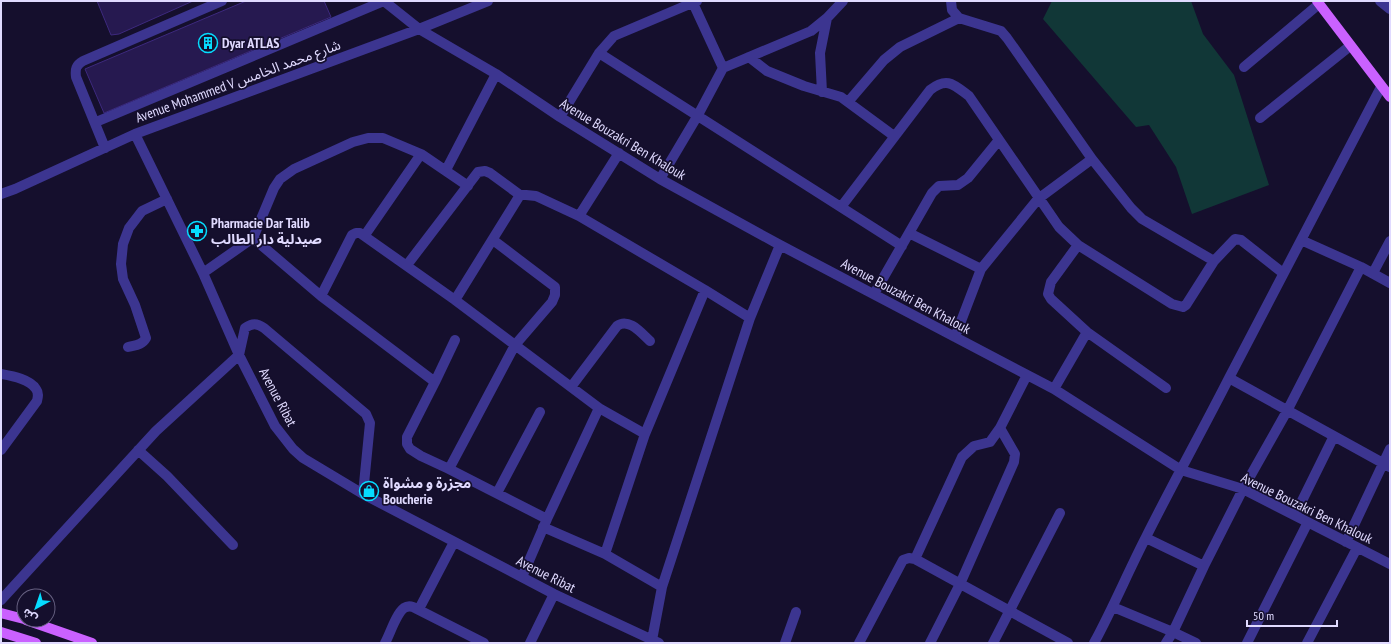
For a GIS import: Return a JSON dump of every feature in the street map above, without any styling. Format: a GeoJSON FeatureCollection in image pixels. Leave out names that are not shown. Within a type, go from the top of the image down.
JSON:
{"type":"FeatureCollection","features":[{"type":"Feature","properties":{"kind":"main road"},"geometry":{"type":"LineString","coordinates":[[1318,2],[1390,97]]}},
{"type":"Feature","properties":{"kind":"main road"},"geometry":{"type":"LineString","coordinates":[[1,613],[16,617]]}},
{"type":"Feature","properties":{"kind":"main road"},"geometry":{"type":"LineString","coordinates":[[48,628],[92,643]]}},
{"type":"Feature","properties":{"kind":"main road"},"geometry":{"type":"LineString","coordinates":[[1,632],[36,643]]}},
{"type":"Feature","properties":{"kind":"street"},"geometry":{"type":"LineString","coordinates":[[105,148],[96,122],[76,77],[75,69],[77,66],[83,61],[222,1]]}},
{"type":"Feature","properties":{"kind":"street"},"geometry":{"type":"LineString","coordinates":[[96,122],[384,1]]}},
{"type":"Feature","properties":{"kind":"street","name":"Avenue Bouzakri Ben Khalouk"},"geometry":{"type":"LineString","coordinates":[[384,1],[419,29],[496,74],[560,117],[660,179],[780,245],[1054,389],[1181,470],[1243,489],[1390,564]]}},
{"type":"Feature","properties":{"kind":"street","name":"Avenue Mohammed V شارع محمد الخامس"},"geometry":{"type":"LineString","coordinates":[[1,194],[134,134],[419,29],[488,1]]}},
{"type":"Feature","properties":{"kind":"street"},"geometry":{"type":"LineString","coordinates":[[660,179],[698,115],[723,68],[811,31],[827,18],[843,1]]}},
{"type":"Feature","properties":{"kind":"street"},"geometry":{"type":"LineString","coordinates":[[951,1],[952,10],[959,18],[1001,31],[1004,34],[1092,158],[1131,208],[1142,219],[1214,261]]}},
{"type":"Feature","properties":{"kind":"street"},"geometry":{"type":"LineString","coordinates":[[1380,1],[1390,8]]}},
{"type":"Feature","properties":{"kind":"street"},"geometry":{"type":"LineString","coordinates":[[560,117],[599,53],[614,36],[694,2],[723,68]]}},
{"type":"Feature","properties":{"kind":"street"},"geometry":{"type":"LineString","coordinates":[[1244,67],[1318,2]]}},
{"type":"Feature","properties":{"kind":"street"},"geometry":{"type":"LineString","coordinates":[[822,92],[820,53],[827,18]]}},
{"type":"Feature","properties":{"kind":"street"},"geometry":{"type":"LineString","coordinates":[[848,102],[884,60],[900,47],[959,18]]}},
{"type":"Feature","properties":{"kind":"street"},"geometry":{"type":"LineString","coordinates":[[1260,118],[1350,46]]}},
{"type":"Feature","properties":{"kind":"street"},"geometry":{"type":"LineString","coordinates":[[599,53],[902,246]]}},
{"type":"Feature","properties":{"kind":"street"},"geometry":{"type":"LineString","coordinates":[[750,57],[767,72],[822,92],[841,97],[894,136]]}},
{"type":"Feature","properties":{"kind":"street"},"geometry":{"type":"LineString","coordinates":[[446,170],[496,74]]}},
{"type":"Feature","properties":{"kind":"street"},"geometry":{"type":"LineString","coordinates":[[842,207],[930,90],[942,83],[947,83],[952,84],[969,96],[1038,199],[1059,227],[1078,246],[1172,304],[1183,307],[1186,305],[1214,261],[1235,239],[1241,240],[1283,273]]}},
{"type":"Feature","properties":{"kind":"street"},"geometry":{"type":"LineString","coordinates":[[1094,643],[1181,470],[1381,87]]}},
{"type":"Feature","properties":{"kind":"street","name":"Avenue Ribat"},"geometry":{"type":"LineString","coordinates":[[134,134],[203,272],[239,355],[275,426],[293,449],[303,458],[363,494],[554,594],[655,641]]}},
{"type":"Feature","properties":{"kind":"street"},"geometry":{"type":"LineString","coordinates":[[203,272],[253,238],[274,188],[280,179],[294,169],[353,142],[368,138],[383,138],[421,154],[468,186]]}},
{"type":"Feature","properties":{"kind":"street"},"geometry":{"type":"LineString","coordinates":[[874,294],[932,193],[939,186],[958,185],[968,178],[999,140]]}},
{"type":"Feature","properties":{"kind":"street"},"geometry":{"type":"LineString","coordinates":[[365,235],[421,154]]}},
{"type":"Feature","properties":{"kind":"street"},"geometry":{"type":"LineString","coordinates":[[579,216],[619,154]]}},
{"type":"Feature","properties":{"kind":"street"},"geometry":{"type":"LineString","coordinates":[[955,337],[981,269],[1038,199],[1092,158]]}},
{"type":"Feature","properties":{"kind":"street"},"geometry":{"type":"LineString","coordinates":[[407,265],[478,172],[485,171],[520,195],[536,196],[579,216],[750,318]]}},
{"type":"Feature","properties":{"kind":"street"},"geometry":{"type":"LineString","coordinates":[[455,300],[520,195]]}},
{"type":"Feature","properties":{"kind":"street"},"geometry":{"type":"LineString","coordinates":[[128,346],[139,345],[146,338],[135,305],[123,279],[121,264],[124,244],[129,228],[142,212],[167,199]]}},
{"type":"Feature","properties":{"kind":"street"},"geometry":{"type":"LineString","coordinates":[[321,296],[352,236],[356,232],[365,235],[455,300],[599,408],[645,434]]}},
{"type":"Feature","properties":{"kind":"street"},"geometry":{"type":"LineString","coordinates":[[909,233],[981,269]]}},
{"type":"Feature","properties":{"kind":"street"},"geometry":{"type":"LineString","coordinates":[[253,238],[321,296],[435,382]]}},
{"type":"Feature","properties":{"kind":"street"},"geometry":{"type":"LineString","coordinates":[[449,469],[515,345],[552,302],[555,295],[554,287],[492,240]]}},
{"type":"Feature","properties":{"kind":"street"},"geometry":{"type":"LineString","coordinates":[[1301,240],[1361,267],[1390,283]]}},
{"type":"Feature","properties":{"kind":"street"},"geometry":{"type":"LineString","coordinates":[[1373,273],[1390,241]]}},
{"type":"Feature","properties":{"kind":"street"},"geometry":{"type":"LineString","coordinates":[[655,641],[662,587],[750,318],[780,245]]}},
{"type":"Feature","properties":{"kind":"street"},"geometry":{"type":"LineString","coordinates":[[1078,246],[1051,282],[1048,294],[1051,299],[1087,332],[1166,388]]}},
{"type":"Feature","properties":{"kind":"street"},"geometry":{"type":"LineString","coordinates":[[1166,643],[1173,632],[1243,489],[1287,411],[1361,267]]}},
{"type":"Feature","properties":{"kind":"street"},"geometry":{"type":"LineString","coordinates":[[605,554],[645,434],[705,290]]}},
{"type":"Feature","properties":{"kind":"street"},"geometry":{"type":"LineString","coordinates":[[571,387],[617,326],[621,323],[625,322],[631,325],[650,341]]}},
{"type":"Feature","properties":{"kind":"street"},"geometry":{"type":"LineString","coordinates":[[1,600],[156,431],[239,355],[245,328],[254,324],[260,325],[366,414],[370,423],[363,494]]}},
{"type":"Feature","properties":{"kind":"street"},"geometry":{"type":"LineString","coordinates":[[1054,389],[1087,332]]}},
{"type":"Feature","properties":{"kind":"street"},"geometry":{"type":"LineString","coordinates":[[455,340],[407,436],[407,444],[410,448],[421,456],[497,493],[545,523],[605,554],[662,587]]}},
{"type":"Feature","properties":{"kind":"street"},"geometry":{"type":"LineString","coordinates":[[1,374],[15,376],[29,382],[36,388],[38,393],[37,401],[1,450]]}},
{"type":"Feature","properties":{"kind":"street"},"geometry":{"type":"LineString","coordinates":[[915,559],[962,457],[974,446],[990,442],[1000,428],[1026,375]]}},
{"type":"Feature","properties":{"kind":"street"},"geometry":{"type":"LineString","coordinates":[[1229,378],[1386,465]]}},
{"type":"Feature","properties":{"kind":"street"},"geometry":{"type":"LineString","coordinates":[[522,577],[545,523],[599,408]]}},
{"type":"Feature","properties":{"kind":"street"},"geometry":{"type":"LineString","coordinates":[[497,493],[540,412]]}},
{"type":"Feature","properties":{"kind":"street"},"geometry":{"type":"LineString","coordinates":[[930,643],[960,584],[1014,462],[1015,454],[1000,428]]}},
{"type":"Feature","properties":{"kind":"street"},"geometry":{"type":"LineString","coordinates":[[1295,516],[1334,436]]}},
{"type":"Feature","properties":{"kind":"street"},"geometry":{"type":"LineString","coordinates":[[1346,542],[1386,465],[1390,449]]}},
{"type":"Feature","properties":{"kind":"street"},"geometry":{"type":"LineString","coordinates":[[138,450],[167,476],[233,545]]}},
{"type":"Feature","properties":{"kind":"street"},"geometry":{"type":"LineString","coordinates":[[993,643],[1060,513]]}},
{"type":"Feature","properties":{"kind":"street"},"geometry":{"type":"LineString","coordinates":[[1247,643],[1308,522]]}},
{"type":"Feature","properties":{"kind":"street"},"geometry":{"type":"LineString","coordinates":[[1146,538],[1204,566]]}},
{"type":"Feature","properties":{"kind":"street"},"geometry":{"type":"LineString","coordinates":[[419,609],[454,542]]}},
{"type":"Feature","properties":{"kind":"street"},"geometry":{"type":"LineString","coordinates":[[1309,642],[1357,548]]}},
{"type":"Feature","properties":{"kind":"street"},"geometry":{"type":"LineString","coordinates":[[859,643],[903,560],[909,558],[915,559],[1068,643]]}},
{"type":"Feature","properties":{"kind":"street"},"geometry":{"type":"LineString","coordinates":[[530,643],[554,594]]}},
{"type":"Feature","properties":{"kind":"street"},"geometry":{"type":"LineString","coordinates":[[385,643],[399,614],[408,606],[413,606],[484,643]]}},
{"type":"Feature","properties":{"kind":"street"},"geometry":{"type":"LineString","coordinates":[[1113,607],[1196,643]]}},
{"type":"Feature","properties":{"kind":"street"},"geometry":{"type":"LineString","coordinates":[[784,643],[796,612]]}},
{"type":"Feature","properties":{"kind":"green space"},"geometry":{"type":"Polygon","coordinates":[[[1052,1],[1191,1],[1203,34],[1234,75],[1269,185],[1192,214],[1176,167],[1149,125],[1136,127],[1043,19],[1052,1]]]}},
{"type":"Feature","properties":{"kind":"building"},"geometry":{"type":"Polygon","coordinates":[[[97,1],[193,1],[119,34],[111,35],[97,1]]]}},
{"type":"Feature","properties":{"kind":"building","name":"Dyar ATLAS"},"geometry":{"type":"Polygon","coordinates":[[[246,1],[324,1],[331,17],[104,113],[85,69],[246,1]]]}},
{"type":"Feature","properties":{"kind":"place","name":"Dyar ATLAS"},"geometry":{"type":"Point","coordinates":[208,43]}},
{"type":"Feature","properties":{"kind":"place","name":"Pharmacie Dar Talib صيدلية دار الطالب"},"geometry":{"type":"Point","coordinates":[197,231]}},
{"type":"Feature","properties":{"kind":"place","name":"مجزرة و مشواة Boucherie"},"geometry":{"type":"Point","coordinates":[369,491]}}]}
